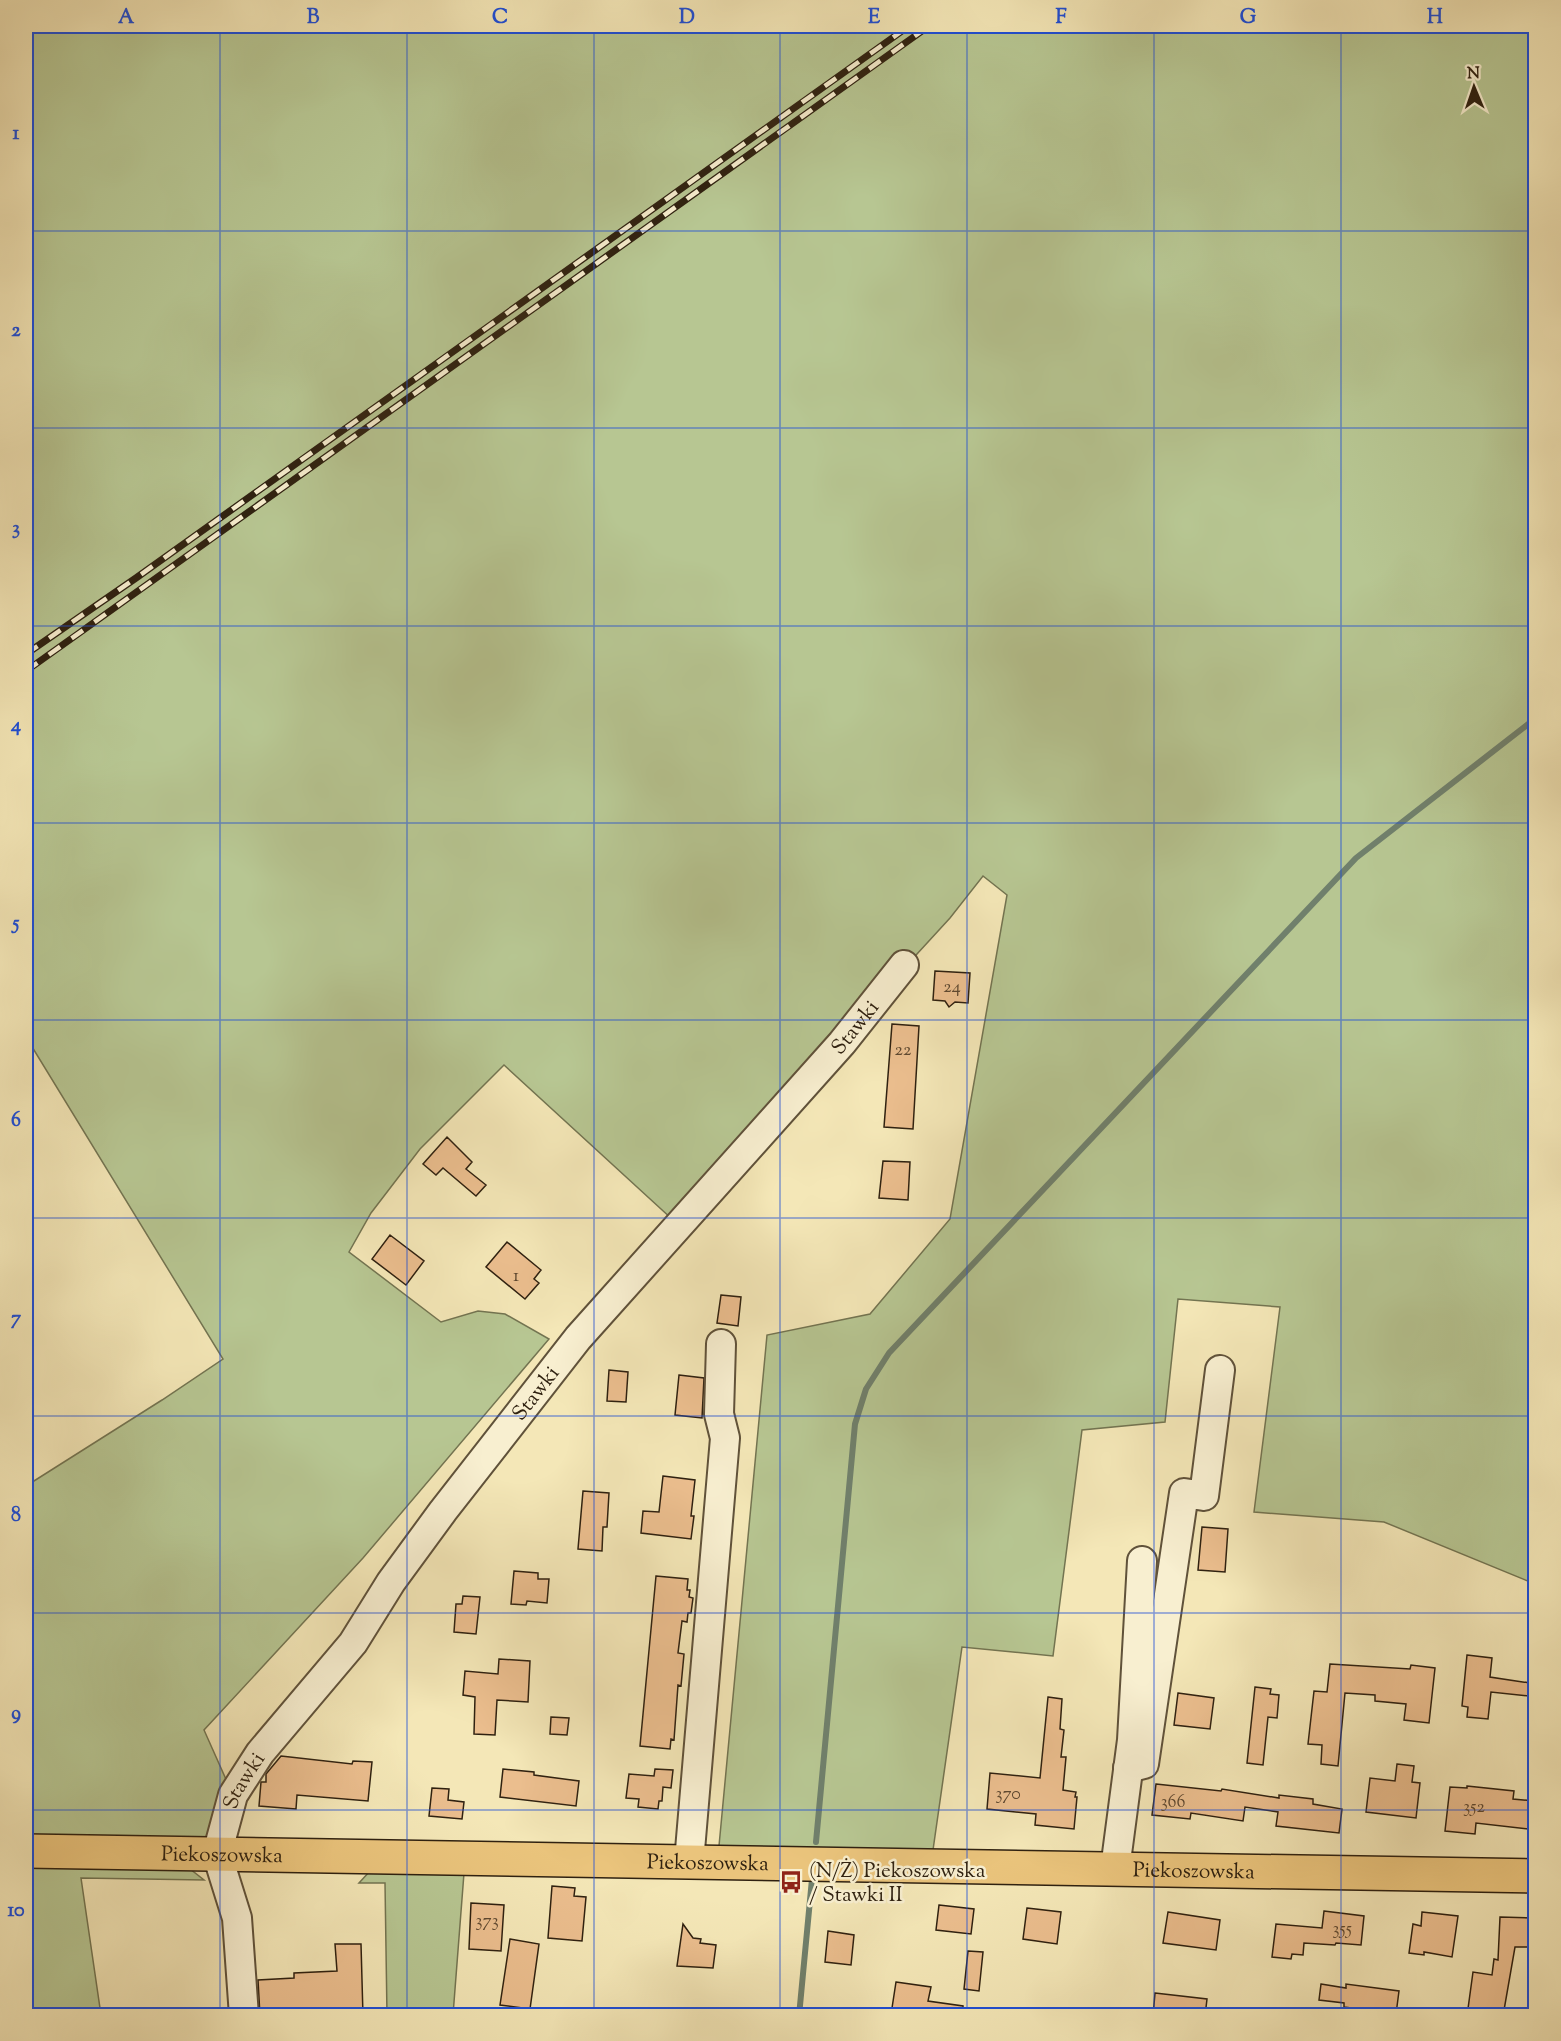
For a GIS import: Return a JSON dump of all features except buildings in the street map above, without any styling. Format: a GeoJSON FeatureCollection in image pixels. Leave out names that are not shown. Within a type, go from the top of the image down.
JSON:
{"type":"FeatureCollection","features":[{"type":"Feature","properties":{"kind":"main road","name":"Piekoszowska"},"geometry":{"type":"LineString","coordinates":[[26,1851],[1536,1876]]}},
{"type":"Feature","properties":{"kind":"street","name":"Stawki"},"geometry":{"type":"LineString","coordinates":[[217,1854],[233,1795],[260,1753],[353,1643],[391,1582],[443,1511],[578,1338],[842,1043],[904,965]]}},
{"type":"Feature","properties":{"kind":"street"},"geometry":{"type":"LineString","coordinates":[[689,1862],[725,1438],[719,1414],[722,1344]]}},
{"type":"Feature","properties":{"kind":"street"},"geometry":{"type":"LineString","coordinates":[[1128,1768],[1144,1764],[1184,1493],[1204,1496],[1220,1370]]}},
{"type":"Feature","properties":{"kind":"street"},"geometry":{"type":"LineString","coordinates":[[1115,1869],[1132,1740],[1142,1561]]}},
{"type":"Feature","properties":{"kind":"street"},"geometry":{"type":"LineString","coordinates":[[217,1854],[237,1918],[244,2016]]}},
{"type":"Feature","properties":{"kind":"green space"},"geometry":{"type":"Polygon","coordinates":[[[26,26],[1535,26],[1535,1584],[1384,1522],[1254,1512],[1280,1307],[1178,1299],[1165,1422],[1082,1430],[1053,1656],[962,1647],[933,1850],[719,1846],[767,1335],[870,1314],[950,1219],[1007,895],[983,876],[950,918],[673,1220],[504,1065],[420,1149],[371,1213],[349,1252],[441,1322],[478,1311],[505,1314],[549,1339],[363,1558],[204,1730],[233,1795],[217,1854],[26,1851],[26,1486],[223,1359],[26,1037],[26,26]]]}},
{"type":"Feature","properties":{"kind":"green space"},"geometry":{"type":"Polygon","coordinates":[[[26,1863],[190,1869],[204,1880],[81,1878],[101,2015],[26,2016],[26,1863]]]}},
{"type":"Feature","properties":{"kind":"green space"},"geometry":{"type":"Polygon","coordinates":[[[370,1871],[464,1873],[453,2015],[387,2015],[385,1883],[359,1883],[370,1871]]]}},
{"type":"Feature","properties":{"kind":"waterway"},"geometry":{"type":"LineString","coordinates":[[816,1842],[855,1424],[866,1389],[889,1353],[1356,858],[1536,718]]}},
{"type":"Feature","properties":{"kind":"waterway"},"geometry":{"type":"LineString","coordinates":[[799,2016],[812,1879]]}},
{"type":"Feature","properties":{"kind":"railway"},"geometry":{"type":"LineString","coordinates":[[26,654],[136,578],[909,26]]}},
{"type":"Feature","properties":{"kind":"railway"},"geometry":{"type":"LineString","coordinates":[[26,671],[929,26]]}},
{"type":"Feature","properties":{"kind":"place","name":"(N/Ż) Piekoszowska / Stawki II"},"geometry":{"type":"Point","coordinates":[791,1882]}}]}
